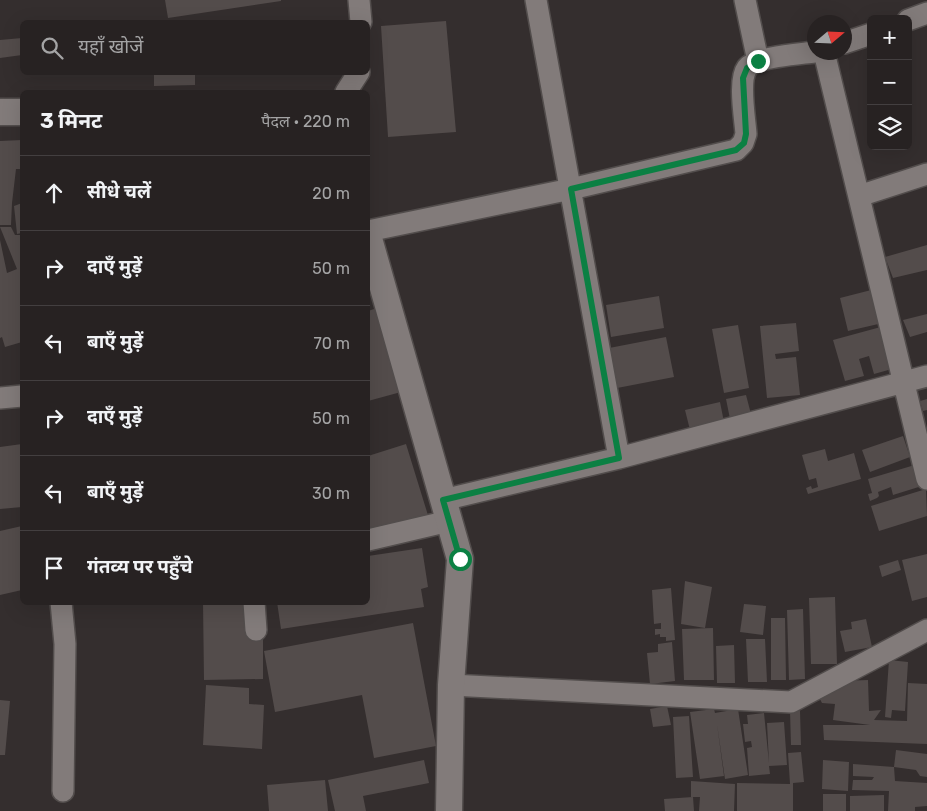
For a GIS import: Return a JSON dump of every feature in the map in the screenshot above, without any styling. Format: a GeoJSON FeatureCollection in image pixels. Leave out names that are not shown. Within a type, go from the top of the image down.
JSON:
{"type":"FeatureCollection","features":[{"type":"Feature","properties":{"kind":"street"},"geometry":{"type":"LineString","coordinates":[[359,0],[361,20]]}},
{"type":"Feature","properties":{"kind":"street"},"geometry":{"type":"LineString","coordinates":[[536,0],[619,458]]}},
{"type":"Feature","properties":{"kind":"street"},"geometry":{"type":"LineString","coordinates":[[744,0],[758,61]]}},
{"type":"Feature","properties":{"kind":"street"},"geometry":{"type":"LineString","coordinates":[[912,19],[927,13]]}},
{"type":"Feature","properties":{"kind":"street"},"geometry":{"type":"LineString","coordinates":[[852,40],[867,35]]}},
{"type":"Feature","properties":{"kind":"street"},"geometry":{"type":"LineString","coordinates":[[370,233],[571,189],[736,150],[744,143],[746,134],[743,78],[747,68],[758,61],[807,53]]}},
{"type":"Feature","properties":{"kind":"street"},"geometry":{"type":"LineString","coordinates":[[826,60],[927,479]]}},
{"type":"Feature","properties":{"kind":"street"},"geometry":{"type":"LineString","coordinates":[[347,90],[357,75]]}},
{"type":"Feature","properties":{"kind":"street"},"geometry":{"type":"LineString","coordinates":[[0,112],[20,112]]}},
{"type":"Feature","properties":{"kind":"street"},"geometry":{"type":"LineString","coordinates":[[860,196],[927,174]]}},
{"type":"Feature","properties":{"kind":"street"},"geometry":{"type":"LineString","coordinates":[[370,240],[460,559],[451,685],[450,811]]}},
{"type":"Feature","properties":{"kind":"street"},"geometry":{"type":"LineString","coordinates":[[370,539],[446,511],[619,458],[927,376]]}},
{"type":"Feature","properties":{"kind":"street"},"geometry":{"type":"LineString","coordinates":[[0,398],[20,396]]}},
{"type":"Feature","properties":{"kind":"street"},"geometry":{"type":"LineString","coordinates":[[61,605],[65,644],[63,791]]}},
{"type":"Feature","properties":{"kind":"street"},"geometry":{"type":"LineString","coordinates":[[254,605],[256,630]]}},
{"type":"Feature","properties":{"kind":"street"},"geometry":{"type":"LineString","coordinates":[[451,685],[791,702],[927,630]]}},
{"type":"Feature","properties":{"kind":"building"},"geometry":{"type":"Polygon","coordinates":[[[165,0],[281,0],[281,1],[168,18],[165,0]]]}},
{"type":"Feature","properties":{"kind":"building"},"geometry":{"type":"Polygon","coordinates":[[[446,21],[456,132],[388,137],[381,26],[446,21]]]}},
{"type":"Feature","properties":{"kind":"building"},"geometry":{"type":"Polygon","coordinates":[[[20,38],[20,55],[0,58],[0,40],[20,38]]]}},
{"type":"Feature","properties":{"kind":"building"},"geometry":{"type":"Polygon","coordinates":[[[154,75],[195,75],[195,85],[154,86],[154,75]]]}},
{"type":"Feature","properties":{"kind":"building"},"geometry":{"type":"Polygon","coordinates":[[[20,140],[20,169],[16,169],[11,225],[0,225],[0,141],[20,140]]]}},
{"type":"Feature","properties":{"kind":"building"},"geometry":{"type":"Polygon","coordinates":[[[20,204],[20,233],[17,234],[14,206],[20,204]]]}},
{"type":"Feature","properties":{"kind":"building"},"geometry":{"type":"Polygon","coordinates":[[[0,227],[11,227],[15,235],[20,235],[20,343],[5,347],[2,337],[0,338],[0,240],[7,273],[17,269],[0,227]]]}},
{"type":"Feature","properties":{"kind":"building"},"geometry":{"type":"Polygon","coordinates":[[[927,245],[927,270],[893,278],[885,257],[927,245]]]}},
{"type":"Feature","properties":{"kind":"building"},"geometry":{"type":"Polygon","coordinates":[[[879,288],[887,322],[848,331],[840,298],[879,288]]]}},
{"type":"Feature","properties":{"kind":"building"},"geometry":{"type":"Polygon","coordinates":[[[659,296],[664,328],[611,337],[606,305],[659,296]]]}},
{"type":"Feature","properties":{"kind":"building"},"geometry":{"type":"Polygon","coordinates":[[[377,308],[401,392],[370,400],[370,310],[377,308]]]}},
{"type":"Feature","properties":{"kind":"building"},"geometry":{"type":"Polygon","coordinates":[[[927,314],[927,332],[910,337],[903,320],[927,314]]]}},
{"type":"Feature","properties":{"kind":"building"},"geometry":{"type":"Polygon","coordinates":[[[796,323],[799,351],[775,354],[776,359],[796,357],[800,395],[767,398],[760,326],[796,323]]]}},
{"type":"Feature","properties":{"kind":"building"},"geometry":{"type":"Polygon","coordinates":[[[738,325],[749,388],[724,393],[712,329],[738,325]]]}},
{"type":"Feature","properties":{"kind":"building"},"geometry":{"type":"Polygon","coordinates":[[[888,325],[899,367],[874,374],[869,356],[859,359],[864,376],[845,381],[833,340],[888,325]]]}},
{"type":"Feature","properties":{"kind":"building"},"geometry":{"type":"Polygon","coordinates":[[[666,337],[674,377],[612,389],[604,349],[666,337]]]}},
{"type":"Feature","properties":{"kind":"building"},"geometry":{"type":"Polygon","coordinates":[[[746,395],[751,414],[730,419],[726,399],[746,395]]]}},
{"type":"Feature","properties":{"kind":"building"},"geometry":{"type":"Polygon","coordinates":[[[927,399],[927,410],[923,411],[920,401],[927,399]]]}},
{"type":"Feature","properties":{"kind":"building"},"geometry":{"type":"Polygon","coordinates":[[[720,402],[724,422],[690,430],[685,410],[720,402]]]}},
{"type":"Feature","properties":{"kind":"building"},"geometry":{"type":"Polygon","coordinates":[[[903,436],[910,457],[870,472],[862,450],[903,436]]]}},
{"type":"Feature","properties":{"kind":"building"},"geometry":{"type":"Polygon","coordinates":[[[20,444],[20,507],[0,509],[0,447],[20,444]]]}},
{"type":"Feature","properties":{"kind":"building"},"geometry":{"type":"Polygon","coordinates":[[[406,444],[431,525],[370,544],[370,455],[406,444]]]}},
{"type":"Feature","properties":{"kind":"building"},"geometry":{"type":"Polygon","coordinates":[[[825,449],[828,461],[854,453],[861,479],[808,494],[806,488],[811,486],[812,489],[818,487],[816,478],[809,480],[802,455],[825,449]]]}},
{"type":"Feature","properties":{"kind":"building"},"geometry":{"type":"Polygon","coordinates":[[[918,464],[925,485],[893,495],[891,487],[878,492],[879,496],[870,501],[868,494],[872,493],[868,479],[918,464]]]}},
{"type":"Feature","properties":{"kind":"building"},"geometry":{"type":"Polygon","coordinates":[[[926,489],[927,516],[879,531],[871,506],[926,489]]]}},
{"type":"Feature","properties":{"kind":"building"},"geometry":{"type":"Polygon","coordinates":[[[20,526],[20,590],[0,595],[0,531],[20,526]]]}},
{"type":"Feature","properties":{"kind":"building"},"geometry":{"type":"Polygon","coordinates":[[[422,548],[428,587],[421,589],[424,607],[281,629],[277,605],[370,605],[370,556],[422,548]]]}},
{"type":"Feature","properties":{"kind":"building"},"geometry":{"type":"Polygon","coordinates":[[[927,554],[927,597],[912,601],[902,560],[927,554]]]}},
{"type":"Feature","properties":{"kind":"building"},"geometry":{"type":"Polygon","coordinates":[[[898,560],[901,570],[882,577],[879,566],[898,560]]]}},
{"type":"Feature","properties":{"kind":"building"},"geometry":{"type":"Polygon","coordinates":[[[685,581],[712,587],[705,628],[681,624],[685,581]]]}},
{"type":"Feature","properties":{"kind":"building"},"geometry":{"type":"Polygon","coordinates":[[[671,588],[675,640],[666,641],[666,637],[660,637],[660,634],[655,635],[655,629],[661,629],[661,623],[654,624],[652,590],[671,588]]]}},
{"type":"Feature","properties":{"kind":"building"},"geometry":{"type":"Polygon","coordinates":[[[835,597],[837,664],[811,664],[809,598],[835,597]]]}},
{"type":"Feature","properties":{"kind":"building"},"geometry":{"type":"Polygon","coordinates":[[[744,604],[766,606],[763,635],[740,632],[744,604]]]}},
{"type":"Feature","properties":{"kind":"building"},"geometry":{"type":"Polygon","coordinates":[[[203,605],[263,605],[263,679],[204,680],[203,605]]]}},
{"type":"Feature","properties":{"kind":"building"},"geometry":{"type":"Polygon","coordinates":[[[803,609],[805,679],[789,680],[787,610],[803,609]]]}},
{"type":"Feature","properties":{"kind":"building"},"geometry":{"type":"Polygon","coordinates":[[[771,618],[785,618],[786,680],[771,680],[771,618]]]}},
{"type":"Feature","properties":{"kind":"building"},"geometry":{"type":"Polygon","coordinates":[[[866,619],[872,647],[845,652],[840,631],[852,629],[851,622],[866,619]]]}},
{"type":"Feature","properties":{"kind":"building"},"geometry":{"type":"Polygon","coordinates":[[[413,623],[436,746],[374,758],[362,695],[275,712],[264,651],[413,623]]]}},
{"type":"Feature","properties":{"kind":"building"},"geometry":{"type":"Polygon","coordinates":[[[713,628],[714,680],[684,680],[682,629],[713,628]]]}},
{"type":"Feature","properties":{"kind":"building"},"geometry":{"type":"Polygon","coordinates":[[[746,639],[765,639],[767,682],[748,682],[746,639]]]}},
{"type":"Feature","properties":{"kind":"building"},"geometry":{"type":"Polygon","coordinates":[[[672,642],[675,681],[650,684],[647,653],[658,652],[658,644],[672,642]]]}},
{"type":"Feature","properties":{"kind":"building"},"geometry":{"type":"Polygon","coordinates":[[[734,645],[735,683],[717,683],[716,646],[734,645]]]}},
{"type":"Feature","properties":{"kind":"building"},"geometry":{"type":"Polygon","coordinates":[[[889,660],[908,662],[905,711],[892,710],[891,718],[885,717],[889,660]]]}},
{"type":"Feature","properties":{"kind":"building"},"geometry":{"type":"Polygon","coordinates":[[[868,680],[869,711],[881,710],[874,720],[907,721],[908,683],[927,684],[927,744],[824,740],[823,725],[870,725],[833,720],[835,704],[822,703],[817,693],[841,681],[868,680]]]}},
{"type":"Feature","properties":{"kind":"building"},"geometry":{"type":"Polygon","coordinates":[[[206,685],[249,688],[249,704],[264,705],[262,749],[203,745],[206,685]]]}},
{"type":"Feature","properties":{"kind":"building"},"geometry":{"type":"Polygon","coordinates":[[[0,700],[10,701],[5,755],[0,755],[0,700]]]}},
{"type":"Feature","properties":{"kind":"building"},"geometry":{"type":"Polygon","coordinates":[[[667,706],[671,725],[653,727],[650,709],[667,706]]]}},
{"type":"Feature","properties":{"kind":"building"},"geometry":{"type":"Polygon","coordinates":[[[714,709],[715,713],[738,709],[748,775],[725,779],[717,724],[724,776],[700,779],[690,712],[714,709]]]}},
{"type":"Feature","properties":{"kind":"building"},"geometry":{"type":"Polygon","coordinates":[[[790,711],[800,711],[801,745],[791,745],[790,711]]]}},
{"type":"Feature","properties":{"kind":"building"},"geometry":{"type":"Polygon","coordinates":[[[764,713],[769,763],[767,723],[784,722],[787,765],[769,766],[770,774],[749,776],[747,748],[752,747],[751,741],[745,742],[743,724],[748,724],[747,715],[764,713]]]}},
{"type":"Feature","properties":{"kind":"building"},"geometry":{"type":"Polygon","coordinates":[[[689,716],[693,777],[676,778],[673,717],[689,716]]]}},
{"type":"Feature","properties":{"kind":"building"},"geometry":{"type":"Polygon","coordinates":[[[896,750],[927,754],[927,777],[920,776],[916,770],[894,767],[896,750]]]}},
{"type":"Feature","properties":{"kind":"building"},"geometry":{"type":"Polygon","coordinates":[[[801,752],[804,782],[793,783],[793,811],[737,811],[737,783],[790,784],[788,753],[801,752]]]}},
{"type":"Feature","properties":{"kind":"building"},"geometry":{"type":"Polygon","coordinates":[[[424,760],[429,783],[363,796],[366,811],[335,811],[328,780],[424,760]]]}},
{"type":"Feature","properties":{"kind":"building"},"geometry":{"type":"Polygon","coordinates":[[[823,760],[849,762],[848,791],[822,789],[823,760]]]}},
{"type":"Feature","properties":{"kind":"building"},"geometry":{"type":"Polygon","coordinates":[[[853,764],[894,767],[895,781],[927,783],[927,806],[915,807],[915,811],[888,811],[889,791],[852,790],[853,780],[872,780],[874,777],[853,776],[853,764]]]}},
{"type":"Feature","properties":{"kind":"building"},"geometry":{"type":"Polygon","coordinates":[[[325,780],[328,811],[269,811],[267,785],[325,780]]]}},
{"type":"Feature","properties":{"kind":"building"},"geometry":{"type":"Polygon","coordinates":[[[691,781],[735,784],[734,811],[699,811],[700,797],[691,797],[691,781]]]}},
{"type":"Feature","properties":{"kind":"building"},"geometry":{"type":"Polygon","coordinates":[[[823,794],[846,794],[846,811],[823,811],[823,794]]]}},
{"type":"Feature","properties":{"kind":"building"},"geometry":{"type":"Polygon","coordinates":[[[884,795],[884,811],[850,811],[850,796],[884,795]]]}},
{"type":"Feature","properties":{"kind":"building"},"geometry":{"type":"Polygon","coordinates":[[[693,797],[694,811],[665,811],[664,799],[693,797]]]}},
{"type":"Feature","properties":{"kind":"route"},"geometry":{"type":"LineString","coordinates":[[460,559],[443,500],[619,458],[571,189],[736,150],[744,143],[746,134],[743,78],[747,68],[758,61]]}}]}
